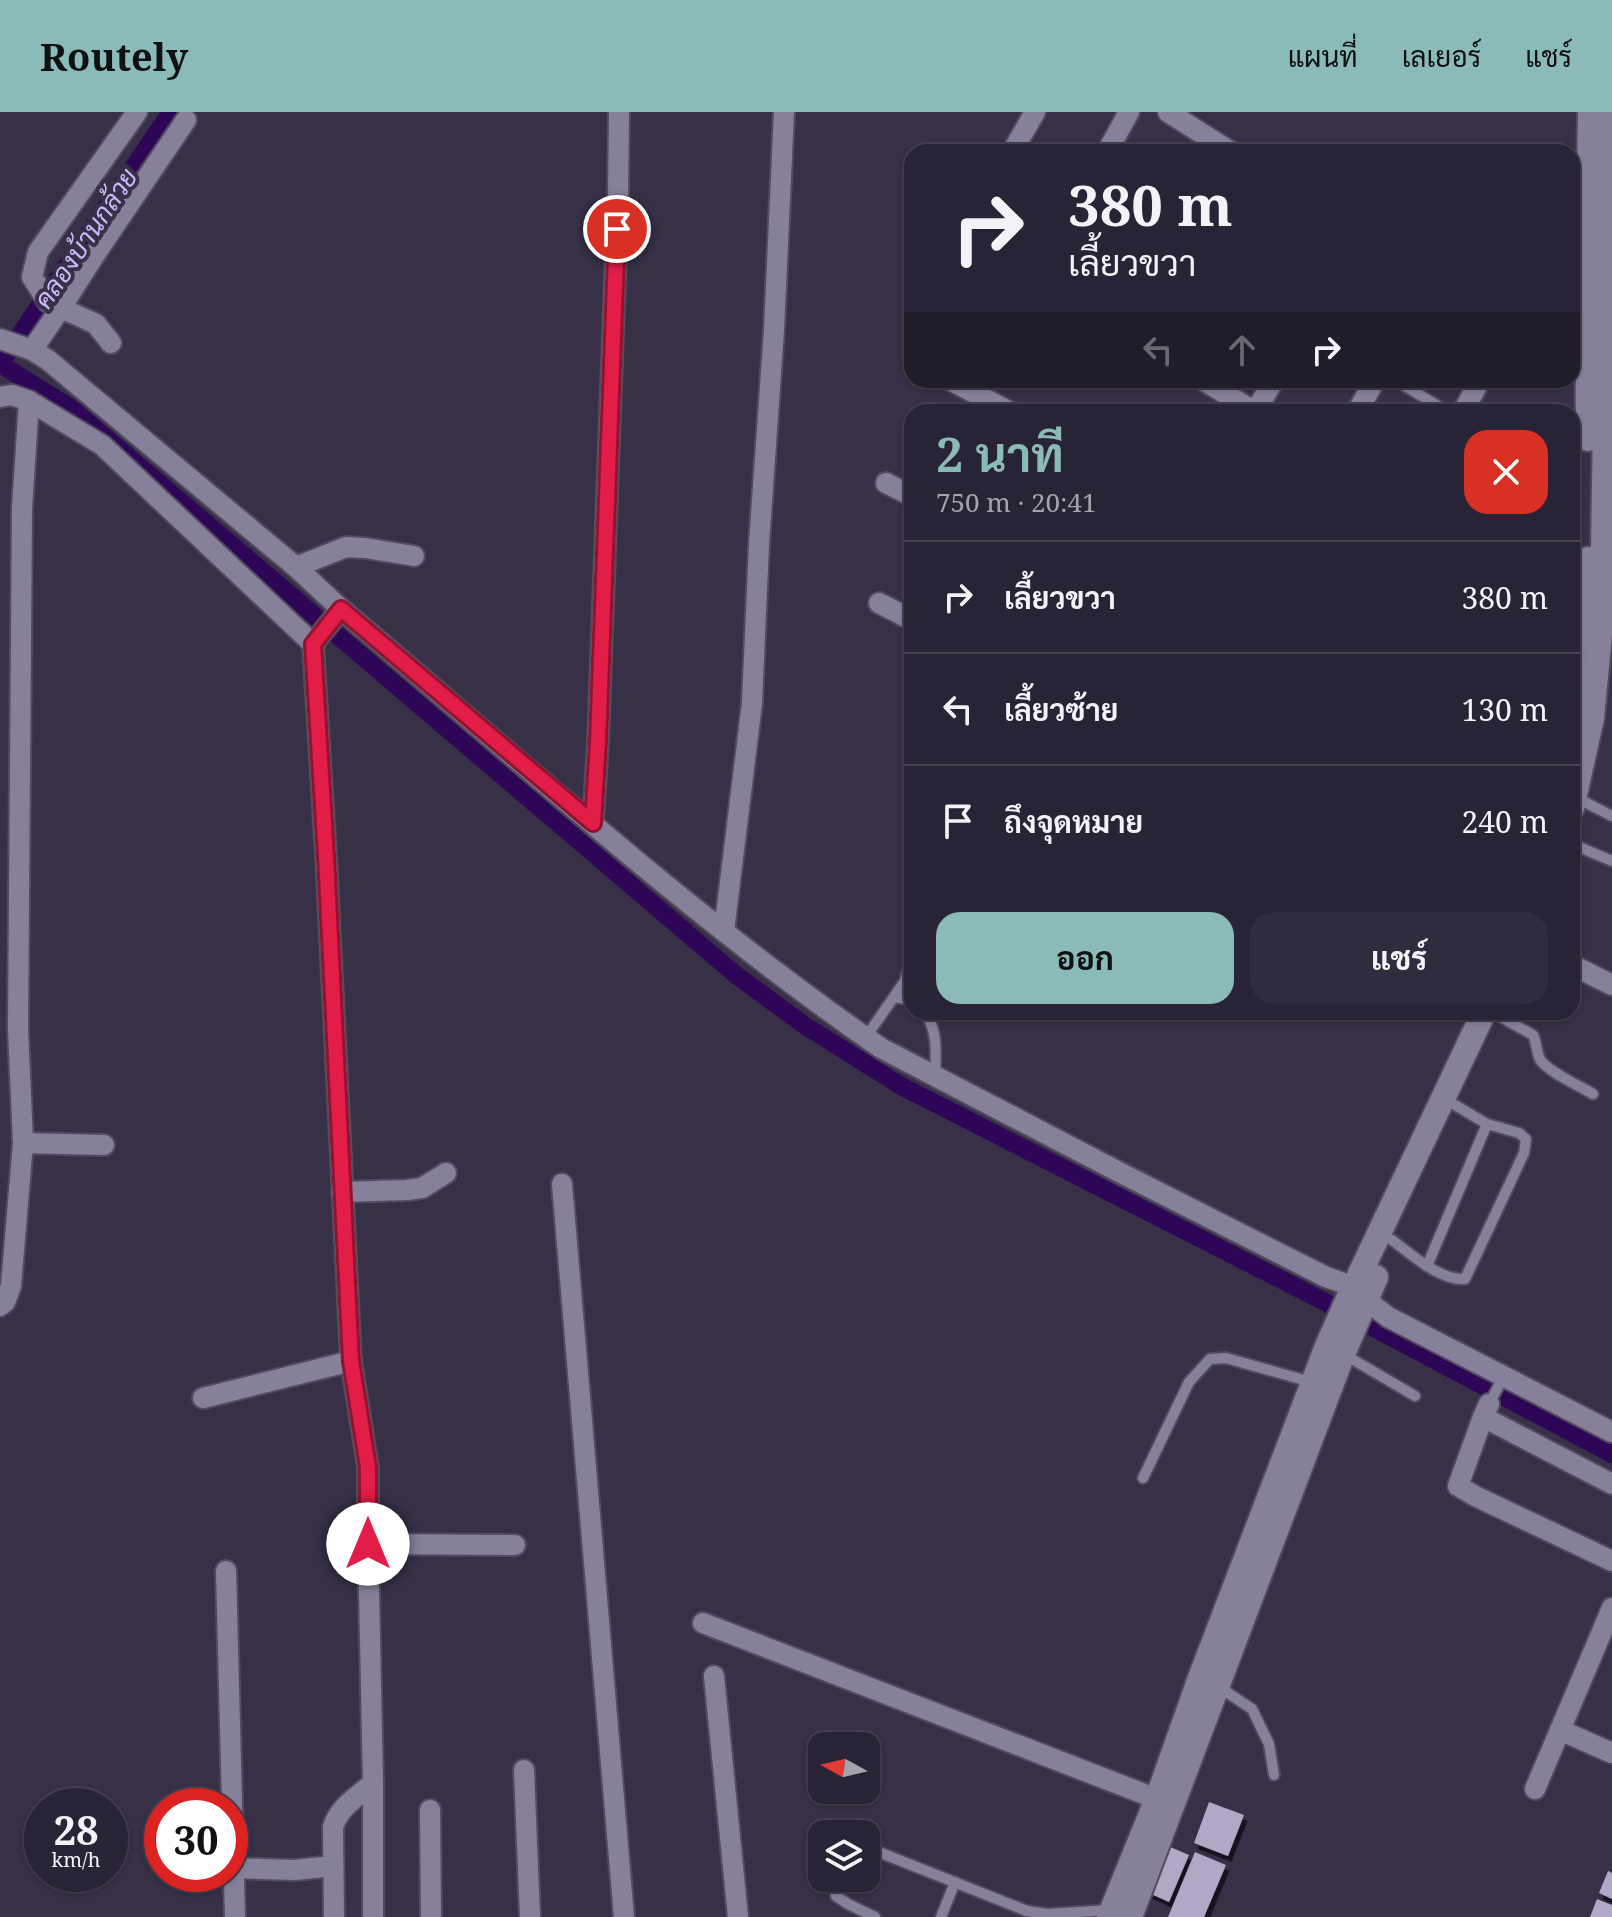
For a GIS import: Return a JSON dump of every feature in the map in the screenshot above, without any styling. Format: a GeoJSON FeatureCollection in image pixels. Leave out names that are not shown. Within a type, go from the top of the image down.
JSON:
{"type":"FeatureCollection","features":[{"type":"Feature","properties":{"kind":"street"},"geometry":{"type":"LineString","coordinates":[[111,343],[96,324],[55,305],[32,277],[38,252],[137,112]]}},
{"type":"Feature","properties":{"kind":"street"},"geometry":{"type":"LineString","coordinates":[[593,823],[619,112]]}},
{"type":"Feature","properties":{"kind":"street"},"geometry":{"type":"LineString","coordinates":[[724,931],[752,703],[784,112]]}},
{"type":"Feature","properties":{"kind":"street"},"geometry":{"type":"LineString","coordinates":[[1019,144],[1035,112]]}},
{"type":"Feature","properties":{"kind":"street"},"geometry":{"type":"LineString","coordinates":[[1111,144],[1129,112]]}},
{"type":"Feature","properties":{"kind":"street"},"geometry":{"type":"LineString","coordinates":[[1168,112],[1212,144]]}},
{"type":"Feature","properties":{"kind":"street"},"geometry":{"type":"LineString","coordinates":[[1580,279],[1590,112]]}},
{"type":"Feature","properties":{"kind":"street"},"geometry":{"type":"LineString","coordinates":[[1587,695],[1602,613],[1609,402],[1610,112]]}},
{"type":"Feature","properties":{"kind":"street"},"geometry":{"type":"LineString","coordinates":[[27,348],[186,120]]}},
{"type":"Feature","properties":{"kind":"street"},"geometry":{"type":"LineString","coordinates":[[1580,323],[1588,566],[1587,695],[1592,718],[1580,775]]}},
{"type":"Feature","properties":{"kind":"street"},"geometry":{"type":"LineString","coordinates":[[0,339],[27,348],[48,360],[296,567],[338,612],[659,880],[793,986],[881,1048],[1326,1277],[1352,1315]]}},
{"type":"Feature","properties":{"kind":"street"},"geometry":{"type":"LineString","coordinates":[[965,388],[995,404]]}},
{"type":"Feature","properties":{"kind":"street"},"geometry":{"type":"LineString","coordinates":[[1216,388],[1242,404]]}},
{"type":"Feature","properties":{"kind":"street"},"geometry":{"type":"LineString","coordinates":[[0,397],[12,395],[29,401],[102,445],[316,639]]}},
{"type":"Feature","properties":{"kind":"street"},"geometry":{"type":"LineString","coordinates":[[0,1306],[5,1302],[11,1286],[23,1143],[10,813],[29,401]]}},
{"type":"Feature","properties":{"kind":"street"},"geometry":{"type":"LineString","coordinates":[[886,483],[904,492]]}},
{"type":"Feature","properties":{"kind":"street"},"geometry":{"type":"LineString","coordinates":[[296,567],[346,547],[414,556]]}},
{"type":"Feature","properties":{"kind":"street"},"geometry":{"type":"LineString","coordinates":[[879,603],[904,616]]}},
{"type":"Feature","properties":{"kind":"street"},"geometry":{"type":"LineString","coordinates":[[338,612],[316,639],[351,1361],[368,1467],[373,1917]]}},
{"type":"Feature","properties":{"kind":"street"},"geometry":{"type":"LineString","coordinates":[[1580,969],[1612,985]]}},
{"type":"Feature","properties":{"kind":"street"},"geometry":{"type":"LineString","coordinates":[[1117,1915],[1200,1678],[1313,1383],[1392,1240],[1455,1105],[1490,1020]]}},
{"type":"Feature","properties":{"kind":"street"},"geometry":{"type":"LineString","coordinates":[[1117,1915],[1218,1687],[1352,1315],[1490,1020]]}},
{"type":"Feature","properties":{"kind":"street"},"geometry":{"type":"LineString","coordinates":[[23,1143],[104,1145]]}},
{"type":"Feature","properties":{"kind":"street"},"geometry":{"type":"LineString","coordinates":[[342,1192],[422,1188],[446,1173]]}},
{"type":"Feature","properties":{"kind":"street"},"geometry":{"type":"LineString","coordinates":[[562,1184],[624,1917]]}},
{"type":"Feature","properties":{"kind":"street"},"geometry":{"type":"LineString","coordinates":[[1352,1315],[1388,1317],[1502,1380],[1612,1432]]}},
{"type":"Feature","properties":{"kind":"street"},"geometry":{"type":"LineString","coordinates":[[203,1398],[351,1361]]}},
{"type":"Feature","properties":{"kind":"street"},"geometry":{"type":"LineString","coordinates":[[1612,1484],[1486,1411],[1458,1486],[1612,1561]]}},
{"type":"Feature","properties":{"kind":"street"},"geometry":{"type":"LineString","coordinates":[[368,1544],[515,1545]]}},
{"type":"Feature","properties":{"kind":"street"},"geometry":{"type":"LineString","coordinates":[[226,1571],[231,1788]]}},
{"type":"Feature","properties":{"kind":"street"},"geometry":{"type":"LineString","coordinates":[[1535,1789],[1612,1608]]}},
{"type":"Feature","properties":{"kind":"street"},"geometry":{"type":"LineString","coordinates":[[703,1623],[1157,1799]]}},
{"type":"Feature","properties":{"kind":"street"},"geometry":{"type":"LineString","coordinates":[[714,1676],[738,1917]]}},
{"type":"Feature","properties":{"kind":"street"},"geometry":{"type":"LineString","coordinates":[[1560,1730],[1612,1753]]}},
{"type":"Feature","properties":{"kind":"street"},"geometry":{"type":"LineString","coordinates":[[524,1770],[530,1917]]}},
{"type":"Feature","properties":{"kind":"street"},"geometry":{"type":"LineString","coordinates":[[334,1917],[333,1827],[341,1810],[373,1783]]}},
{"type":"Feature","properties":{"kind":"street"},"geometry":{"type":"LineString","coordinates":[[430,1810],[431,1917]]}},
{"type":"Feature","properties":{"kind":"street"},"geometry":{"type":"LineString","coordinates":[[248,1868],[295,1870],[333,1866]]}},
{"type":"Feature","properties":{"kind":"street"},"geometry":{"type":"LineString","coordinates":[[234,1892],[235,1917]]}},
{"type":"Feature","properties":{"kind":"lane"},"geometry":{"type":"LineString","coordinates":[[1408,388],[1435,404]]}},
{"type":"Feature","properties":{"kind":"lane"},"geometry":{"type":"LineString","coordinates":[[1580,805],[1612,816]]}},
{"type":"Feature","properties":{"kind":"lane"},"geometry":{"type":"LineString","coordinates":[[1580,847],[1612,861]]}},
{"type":"Feature","properties":{"kind":"lane"},"geometry":{"type":"LineString","coordinates":[[866,1037],[904,983]]}},
{"type":"Feature","properties":{"kind":"lane"},"geometry":{"type":"LineString","coordinates":[[895,997],[904,999]]}},
{"type":"Feature","properties":{"kind":"lane"},"geometry":{"type":"LineString","coordinates":[[929,1020],[937,1042],[935,1075]]}},
{"type":"Feature","properties":{"kind":"lane"},"geometry":{"type":"LineString","coordinates":[[1506,1020],[1533,1035],[1540,1059],[1551,1069],[1593,1094]]}},
{"type":"Feature","properties":{"kind":"lane"},"geometry":{"type":"LineString","coordinates":[[1392,1240],[1427,1266],[1457,1280],[1465,1279],[1524,1153],[1526,1139],[1519,1133],[1487,1124],[1455,1105]]}},
{"type":"Feature","properties":{"kind":"lane"},"geometry":{"type":"LineString","coordinates":[[1427,1266],[1487,1124]]}},
{"type":"Feature","properties":{"kind":"lane"},"geometry":{"type":"LineString","coordinates":[[1352,1315],[1415,1396]]}},
{"type":"Feature","properties":{"kind":"lane"},"geometry":{"type":"LineString","coordinates":[[1143,1478],[1189,1382],[1210,1359],[1226,1358],[1313,1383]]}},
{"type":"Feature","properties":{"kind":"lane"},"geometry":{"type":"LineString","coordinates":[[1486,1411],[1502,1380]]}},
{"type":"Feature","properties":{"kind":"lane"},"geometry":{"type":"LineString","coordinates":[[1218,1687],[1252,1709],[1269,1744],[1274,1775]]}},
{"type":"Feature","properties":{"kind":"lane"},"geometry":{"type":"LineString","coordinates":[[880,1853],[1027,1911],[1047,1915],[1117,1915]]}},
{"type":"Feature","properties":{"kind":"lane"},"geometry":{"type":"LineString","coordinates":[[941,1917],[955,1882]]}},
{"type":"Feature","properties":{"kind":"lane"},"geometry":{"type":"LineString","coordinates":[[836,1892],[836,1896],[848,1904],[875,1917]]}},
{"type":"Feature","properties":{"kind":"building"},"geometry":{"type":"Polygon","coordinates":[[[1209,1802],[1244,1815],[1228,1856],[1194,1843],[1209,1802]]]}},
{"type":"Feature","properties":{"kind":"building"},"geometry":{"type":"Polygon","coordinates":[[[1168,1846],[1189,1855],[1169,1902],[1149,1893],[1168,1846]]]}},
{"type":"Feature","properties":{"kind":"building"},"geometry":{"type":"Polygon","coordinates":[[[1195,1852],[1226,1865],[1204,1917],[1168,1917],[1195,1852]]]}},
{"type":"Feature","properties":{"kind":"building"},"geometry":{"type":"Polygon","coordinates":[[[1608,1871],[1612,1873],[1612,1899],[1599,1893],[1608,1871]]]}},
{"type":"Feature","properties":{"kind":"building"},"geometry":{"type":"Polygon","coordinates":[[[1597,1899],[1612,1905],[1612,1917],[1590,1917],[1597,1899]]]}},
{"type":"Feature","properties":{"kind":"waterway","name":"คลองบ้านกล้วย"},"geometry":{"type":"LineString","coordinates":[[6,355],[171,112]]}},
{"type":"Feature","properties":{"kind":"waterway"},"geometry":{"type":"LineString","coordinates":[[0,364],[72,409],[736,975],[807,1027],[901,1086],[1323,1301],[1612,1454]]}},
{"type":"Feature","properties":{"kind":"route"},"geometry":{"type":"LineString","coordinates":[[368,1544],[368,1467],[351,1361],[313,644],[341,609],[593,823],[617,229]]}}]}
